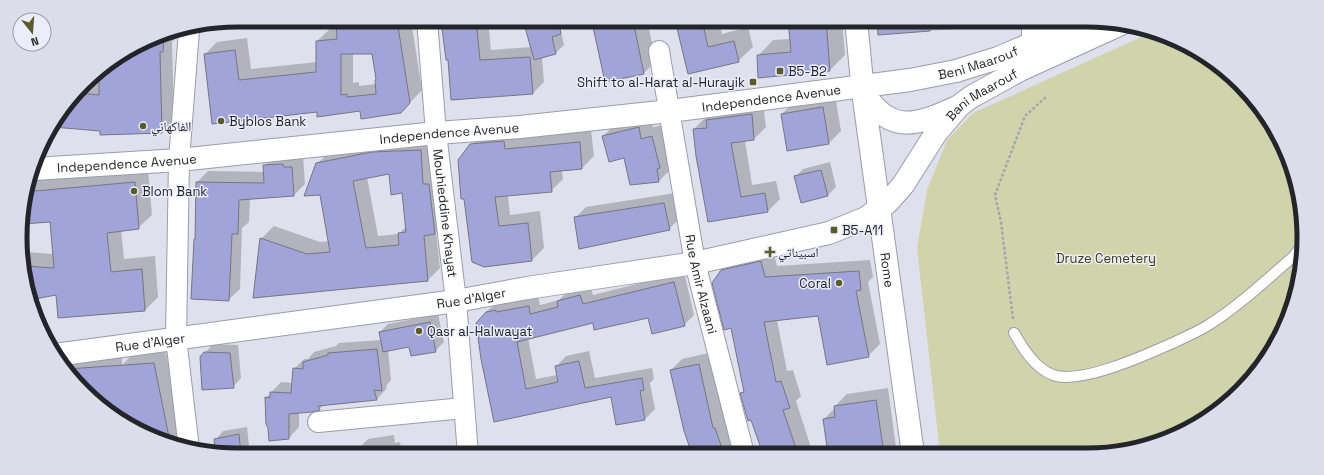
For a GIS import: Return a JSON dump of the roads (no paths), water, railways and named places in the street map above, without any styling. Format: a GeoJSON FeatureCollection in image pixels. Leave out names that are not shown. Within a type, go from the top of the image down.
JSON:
{"type":"FeatureCollection","features":[{"type":"Feature","properties":{"kind":"main road","name":"Rome"},"geometry":{"type":"LineString","coordinates":[[857,27],[863,89],[912,448]]}},
{"type":"Feature","properties":{"kind":"main road","name":"Beni Maarouf"},"geometry":{"type":"LineString","coordinates":[[863,89],[956,70],[998,58],[1072,27]]}},
{"type":"Feature","properties":{"kind":"main road","name":"Bani Maarouf"},"geometry":{"type":"LineString","coordinates":[[879,209],[897,193],[930,141],[958,106],[971,96],[1020,70],[1111,29]]}},
{"type":"Feature","properties":{"kind":"main road","name":"Independence Avenue"},"geometry":{"type":"LineString","coordinates":[[38,169],[179,160],[436,133],[520,127],[863,89]]}},
{"type":"Feature","properties":{"kind":"main road"},"geometry":{"type":"LineString","coordinates":[[863,89],[873,106],[884,117],[903,122],[922,121],[935,117],[958,106]]}},
{"type":"Feature","properties":{"kind":"main road","name":"Rue d'Alger"},"geometry":{"type":"LineString","coordinates":[[62,354],[456,300],[695,263],[829,233],[866,218],[879,209]]}},
{"type":"Feature","properties":{"kind":"street","name":"Mouhieddine Khayat"},"geometry":{"type":"LineString","coordinates":[[428,27],[436,133],[456,300],[467,448]]}},
{"type":"Feature","properties":{"kind":"street"},"geometry":{"type":"LineString","coordinates":[[1032,27],[1032,44]]}},
{"type":"Feature","properties":{"kind":"street"},"geometry":{"type":"LineString","coordinates":[[188,442],[176,338],[179,160],[189,33]]}},
{"type":"Feature","properties":{"kind":"street","name":"Rue Amir Alzaani"},"geometry":{"type":"LineString","coordinates":[[659,50],[695,263],[742,448]]}},
{"type":"Feature","properties":{"kind":"street"},"geometry":{"type":"LineString","coordinates":[[318,422],[464,408]]}},
{"type":"Feature","properties":{"kind":"lane"},"geometry":{"type":"LineString","coordinates":[[1014,334],[1032,360],[1039,367],[1055,375],[1068,377],[1116,366],[1157,350],[1208,326],[1241,302],[1297,252]]}},
{"type":"Feature","properties":{"kind":"place","name":"B5-B2"},"geometry":{"type":"Point","coordinates":[780,71]}},
{"type":"Feature","properties":{"kind":"place","name":"Shift to al-Harat al-Hurayik"},"geometry":{"type":"Point","coordinates":[753,82]}},
{"type":"Feature","properties":{"kind":"place","name":"Byblos Bank"},"geometry":{"type":"Point","coordinates":[221,121]}},
{"type":"Feature","properties":{"kind":"place","name":"الفاكهاني"},"geometry":{"type":"Point","coordinates":[143,126]}},
{"type":"Feature","properties":{"kind":"place","name":"Blom Bank"},"geometry":{"type":"Point","coordinates":[134,191]}},
{"type":"Feature","properties":{"kind":"place","name":"B5-A11"},"geometry":{"type":"Point","coordinates":[834,230]}},
{"type":"Feature","properties":{"kind":"place","name":"اسبيناتي"},"geometry":{"type":"Point","coordinates":[770,252]}},
{"type":"Feature","properties":{"kind":"place","name":"Coral"},"geometry":{"type":"Point","coordinates":[839,283]}},
{"type":"Feature","properties":{"kind":"place","name":"Qasr al-Halwayat"},"geometry":{"type":"Point","coordinates":[419,331]}},
{"type":"Feature","properties":{"kind":"park label","name":"Druze Cemetery"},"geometry":{"type":"Point","coordinates":[1106,258]}}]}
